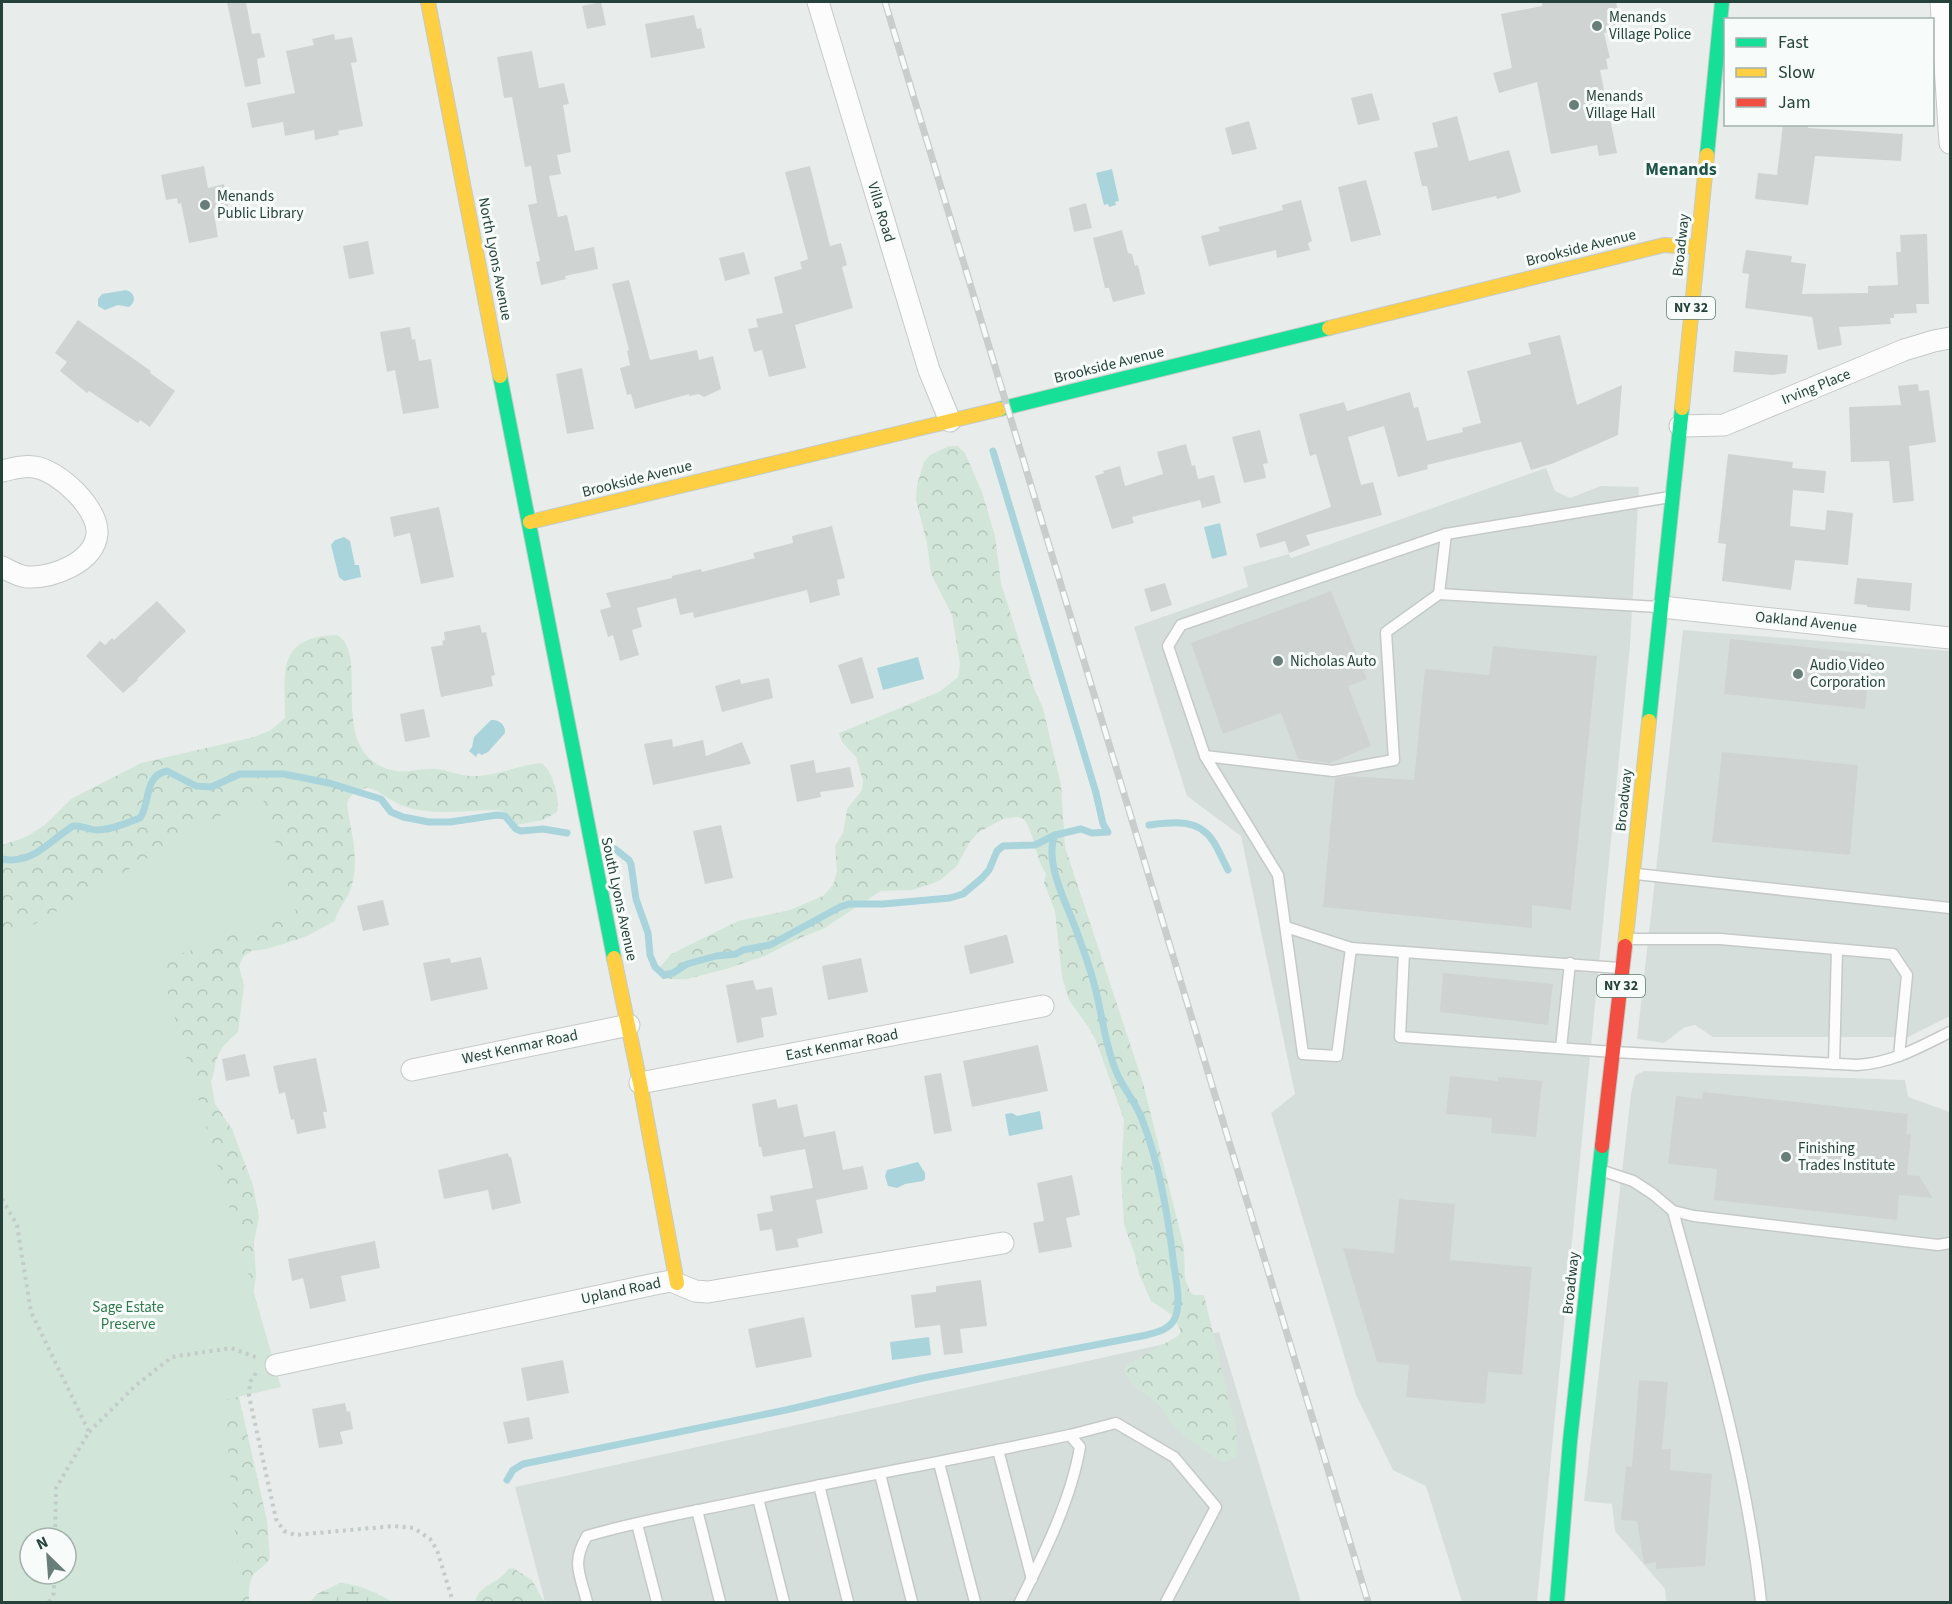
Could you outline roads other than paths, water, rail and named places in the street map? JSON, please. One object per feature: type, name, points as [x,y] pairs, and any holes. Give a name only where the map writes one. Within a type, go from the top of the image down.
[{"type":"street","name":"North Lyons Avenue","points":[[428,2],[530,522]]},
{"type":"street","name":"Villa Road","points":[[818,2],[929,370],[950,421]]},
{"type":"street","name":"Broadway","points":[[1557,1602],[1570,1442],[1662,607],[1722,2]]},
{"type":"street","points":[[1941,2],[1950,143]]},
{"type":"street","name":"Brookside Avenue","points":[[530,522],[1664,245],[1697,247]]},
{"type":"street","name":"Irving Place","points":[[1680,426],[1724,425],[1904,350],[1950,338]]},
{"type":"street","points":[[2,471],[20,467],[35,467],[58,477],[82,500],[93,516],[97,526],[97,535],[95,543],[80,560],[60,571],[29,577],[15,574],[2,567]]},
{"type":"street","name":"South Lyons Avenue","points":[[530,522],[582,799],[629,1025],[677,1283]]},
{"type":"street","name":"Oakland Avenue","points":[[1662,607],[1950,638]]},
{"type":"street","name":"East Kenmar Road","points":[[640,1083],[1042,1006]]},
{"type":"street","name":"West Kenmar Road","points":[[412,1070],[629,1025]]},
{"type":"street","name":"Upland Road","points":[[276,1365],[671,1281],[695,1291],[708,1292],[1003,1243]]},
{"type":"lane","points":[[1351,948],[1337,1056],[1303,1054],[1278,874],[1205,756],[1167,646],[1181,625],[1446,534],[1673,496]]},
{"type":"lane","points":[[1439,594],[1446,534]]},
{"type":"lane","points":[[1205,756],[1333,771],[1394,760],[1386,632],[1439,594],[1662,607]]},
{"type":"lane","points":[[1633,874],[1950,908]]},
{"type":"lane","points":[[1286,927],[1351,948],[1623,968]]},
{"type":"lane","points":[[1626,939],[1719,939],[1893,954],[1907,975],[1899,1056]]},
{"type":"lane","points":[[1834,1064],[1837,949]]},
{"type":"lane","points":[[1404,952],[1400,1037],[1614,1052],[1868,1064],[1899,1056],[1950,1032]]},
{"type":"lane","points":[[1561,1048],[1570,963]]},
{"type":"lane","points":[[1600,1170],[1633,1181],[1673,1211],[1725,1220],[1938,1245],[1950,1243]]},
{"type":"lane","points":[[1673,1211],[1722,1393],[1756,1553],[1761,1602]]},
{"type":"lane","points":[[587,1602],[576,1562],[579,1550],[587,1536],[697,1510],[939,1463],[1116,1423],[1174,1457],[1216,1507],[1166,1602]]},
{"type":"lane","points":[[1020,1602],[1044,1554],[1077,1468],[1080,1447],[1071,1435]]},
{"type":"lane","points":[[998,1450],[1032,1578]]},
{"type":"lane","points":[[939,1463],[975,1602]]},
{"type":"lane","points":[[880,1474],[912,1602]]},
{"type":"lane","points":[[819,1485],[849,1602]]},
{"type":"lane","points":[[758,1498],[784,1602]]},
{"type":"lane","points":[[697,1510],[720,1602]]},
{"type":"lane","points":[[637,1524],[657,1602]]},
{"type":"water","points":[[1112,169],[1119,201],[1115,202],[1116,205],[1109,207],[1108,204],[1104,205],[1096,173]]},
{"type":"water","points":[[126,290],[134,297],[129,307],[118,305],[105,310],[98,306],[98,299],[102,294]]},
{"type":"water","points":[[1220,523],[1227,555],[1212,559],[1204,527]]},
{"type":"water","points":[[344,537],[350,541],[355,565],[359,565],[361,577],[344,581],[339,577],[331,545],[335,540]]},
{"type":"water","points":[[918,657],[924,679],[883,690],[877,668]]},
{"type":"water","points":[[491,720],[501,723],[505,733],[488,752],[482,755],[478,753],[476,757],[469,751],[474,737]]},
{"type":"water","points":[[1040,1111],[1043,1129],[1009,1136],[1005,1114],[1012,1113],[1017,1116]]},
{"type":"water","points":[[918,1162],[925,1173],[923,1181],[897,1188],[888,1186],[885,1176],[887,1170]]},
{"type":"water","points":[[929,1337],[931,1355],[892,1360],[890,1342]]},
{"type":"waterway","points":[[615,849],[631,864],[636,899],[648,933],[650,955],[655,967],[664,975],[673,973],[687,964],[770,945],[849,904],[883,904],[950,898],[963,894],[989,870],[997,851],[1003,846],[1035,845],[1055,835],[1081,829],[1092,833],[1108,832],[1103,824],[1096,793],[993,451]]},
{"type":"waterway","points":[[2,859],[13,860],[32,855],[73,826],[102,830],[140,818],[154,778],[167,771],[196,786],[211,787],[240,774],[284,774],[329,783],[381,799],[391,812],[403,817],[429,822],[450,822],[497,815],[505,816],[516,829],[521,831],[543,829],[567,833]]},
{"type":"waterway","points":[[1149,825],[1184,823],[1200,828],[1213,841],[1228,870]]},
{"type":"waterway","points":[[507,1480],[513,1470],[523,1464],[786,1410],[923,1378],[1147,1335],[1162,1330],[1172,1323],[1178,1307],[1178,1293],[1158,1173],[1142,1119],[1119,1077],[1110,1053],[1091,973],[1055,872],[1052,859],[1055,835]]},
{"type":"railway","points":[[885,2],[1368,1602]]},
{"type":"place","name":"Menands Village Police","points":[[1597,26]]},
{"type":"place","name":"Menands Village Hall","points":[[1574,105]]},
{"type":"place","name":"Menands Public Library","points":[[205,205]]},
{"type":"place","name":"Nicholas Auto","points":[[1278,661]]},
{"type":"place","name":"Audio Video Corporation","points":[[1798,674]]},
{"type":"place","name":"Finishing Trades Institute","points":[[1786,1157]]},
{"type":"district","name":"Menands","points":[[1681,169]]},
{"type":"park label","name":"Sage Estate Preserve","points":[[128,1316]]}]
